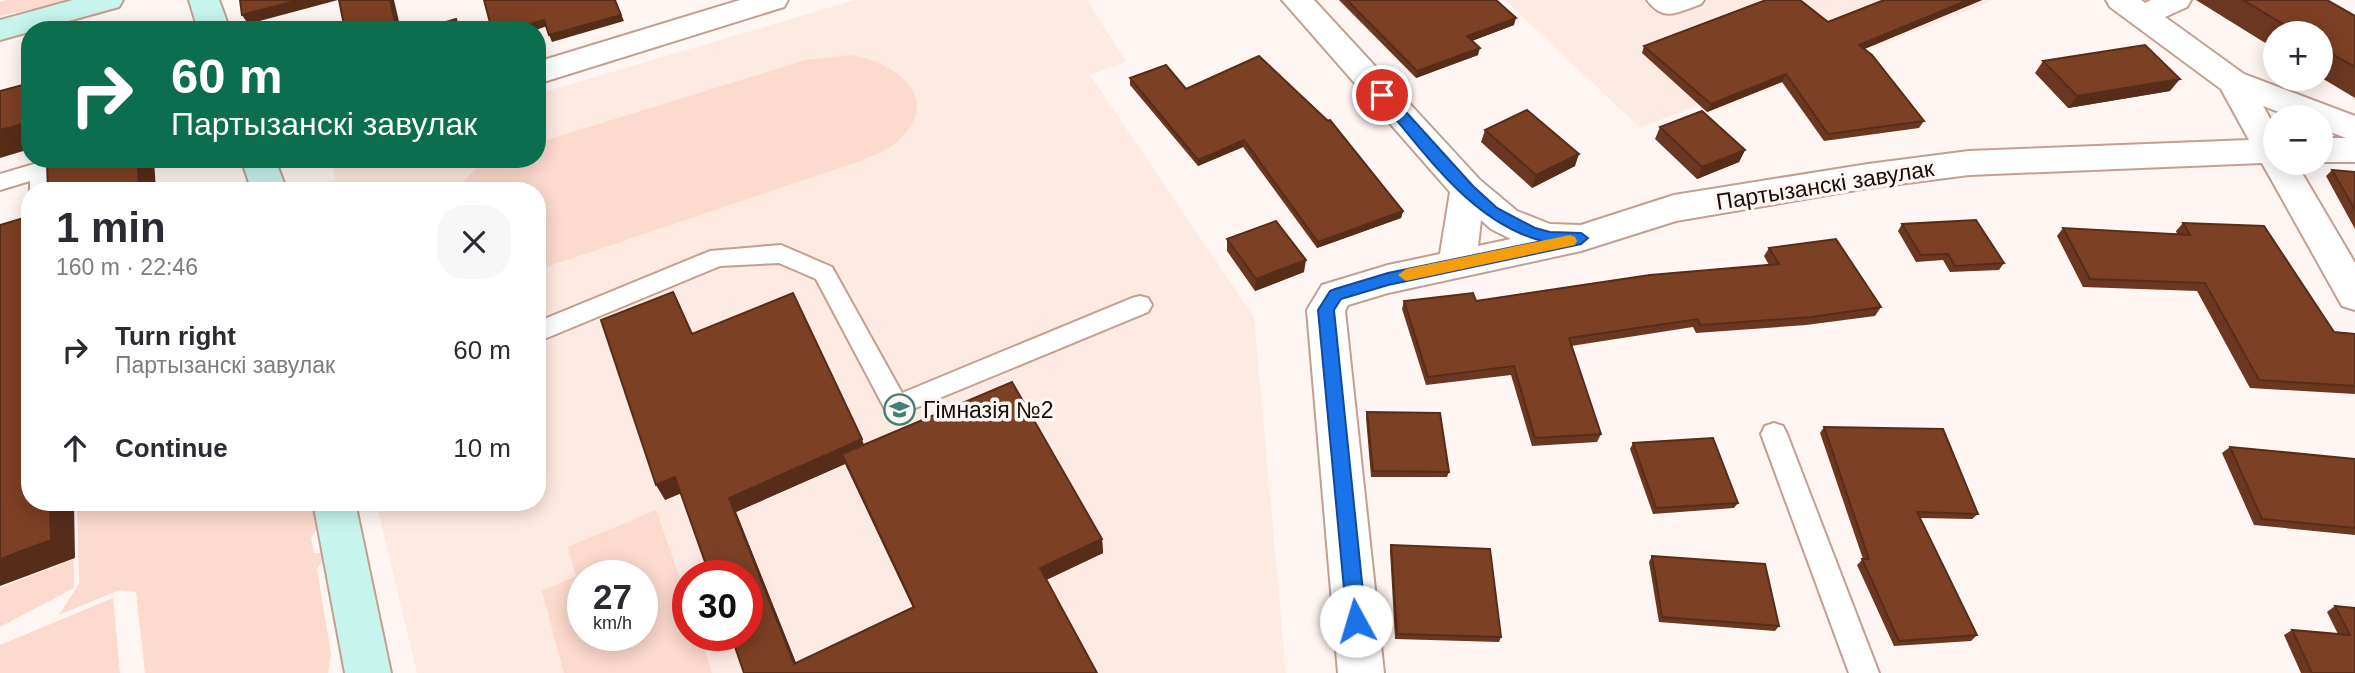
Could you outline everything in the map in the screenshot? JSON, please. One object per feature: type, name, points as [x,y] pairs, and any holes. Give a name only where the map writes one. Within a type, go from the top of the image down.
[{"type":"street","points":[[32,21],[108,0]]},
{"type":"street","points":[[204,0],[211,21]]},
{"type":"street","points":[[546,70],[773,0]]},
{"type":"street","name":"Партызанскі завулак","points":[[1297,0],[1468,190],[1492,212],[1515,226],[1550,237],[1581,238],[1674,208],[1868,176],[1969,163],[2263,155]]},
{"type":"street","points":[[2133,7],[2176,0]]},
{"type":"street","points":[[2133,7],[2232,82],[2355,130]]},
{"type":"street","points":[[0,30],[21,24]]},
{"type":"street","points":[[2232,82],[2263,135]]},
{"type":"street","points":[[2333,150],[2355,150]]},
{"type":"street","points":[[2286,175],[2355,296]]},
{"type":"street","points":[[1457,265],[1468,190]]},
{"type":"street","points":[[1361,673],[1326,310],[1335,295],[1388,279],[1581,238]]},
{"type":"street","points":[[336,511],[368,673]]},
{"type":"lane","points":[[1657,0],[1667,9],[1694,0]]},
{"type":"lane","points":[[0,181],[41,170],[41,182]]},
{"type":"lane","points":[[546,328],[718,257],[781,254],[824,273],[895,406],[1140,305]]},
{"type":"lane","points":[[1774,434],[1864,673]]},
{"type":"shaded area","points":[[75,0],[0,16],[0,2]]},
{"type":"shaded area","name":"Гімназія №2","points":[[855,0],[1087,0],[1126,62],[1090,75],[1254,317],[1286,673],[417,673],[378,511],[546,511],[546,182],[329,182],[335,180],[333,168],[546,168],[546,91]]},
{"type":"shaded area","points":[[1505,0],[1994,0],[1707,114],[1698,105],[1640,128]]},
{"type":"shaded area","points":[[850,55],[881,64],[907,83],[915,94],[917,108],[913,122],[897,142],[863,160],[546,267],[546,182],[464,182],[478,168],[546,168],[546,140],[806,60]]},
{"type":"shaded area","points":[[656,510],[674,560],[672,651],[705,651],[712,673],[564,673],[542,591],[567,580],[567,651],[658,651],[658,560],[572,560],[568,547]]},
{"type":"shaded area","points":[[77,511],[327,511],[311,538],[314,553],[328,553],[317,569],[331,654],[328,673],[145,673],[136,592],[119,590],[59,615],[79,584]]},
{"type":"shaded area","points":[[74,559],[74,588],[0,627],[0,588]]},
{"type":"shaded area","points":[[113,598],[120,673],[0,673],[0,645]]},
{"type":"building","points":[[240,0],[299,0],[242,15]]},
{"type":"building","points":[[339,0],[390,0],[395,21],[343,21]]},
{"type":"building","points":[[484,0],[615,0],[621,15],[549,35],[544,20],[490,21]]},
{"type":"building","points":[[1347,0],[1496,0],[1516,18],[1467,36],[1480,48],[1417,71]]},
{"type":"building","points":[[1766,0],[1800,0],[1828,22],[1884,0],[1968,0],[1859,45],[1872,55],[1924,121],[1828,134],[1786,74],[1711,104],[1644,46]]},
{"type":"building","points":[[2243,0],[2327,0],[2355,16],[2355,67],[2333,54],[2333,21],[2278,21]]},
{"type":"building","points":[[2145,45],[2180,79],[2077,96],[2043,61]]},
{"type":"building","points":[[1259,56],[1330,120],[1403,211],[1318,242],[1244,140],[1198,160],[1130,78],[1166,65],[1186,89]]},
{"type":"building","points":[[21,85],[21,124],[0,130],[0,91]]},
{"type":"building","points":[[1527,110],[1579,154],[1536,175],[1485,130]]},
{"type":"building","points":[[1702,111],[1745,150],[1702,167],[1660,127]]},
{"type":"building","points":[[47,168],[138,168],[139,182],[48,182]]},
{"type":"building","points":[[2333,170],[2355,172],[2355,210],[2333,172]]},
{"type":"building","points":[[21,219],[21,511],[50,511],[51,540],[0,559],[0,225]]},
{"type":"building","points":[[1976,220],[2004,263],[1955,266],[1948,254],[1921,255],[1902,224]]},
{"type":"building","points":[[1276,221],[1306,260],[1256,279],[1227,239]]},
{"type":"building","points":[[2183,223],[2264,226],[2334,332],[2355,334],[2355,386],[2259,380],[2205,283],[2090,279],[2063,228],[2190,235]]},
{"type":"building","points":[[1836,239],[1881,307],[1811,317],[1700,325],[1698,319],[1569,338],[1601,434],[1535,438],[1514,366],[1428,377],[1404,301],[1473,293],[1476,301],[1650,275],[1779,264],[1769,248]]},
{"type":"building","name":"Гімназія №2","points":[[673,292],[692,334],[793,293],[862,439],[729,498],[753,560],[704,560],[675,477],[656,485],[601,320]]},
{"type":"building","name":"Гімназія №2","points":[[1012,382],[1102,539],[1040,568],[1097,673],[744,673],[736,651],[763,651],[763,585],[794,664],[914,607],[842,454]]},
{"type":"building","points":[[1367,412],[1440,413],[1449,472],[1373,471]]},
{"type":"building","points":[[1824,427],[1943,429],[1978,514],[1917,512],[1977,635],[1899,641],[1862,559],[1869,559]]},
{"type":"building","points":[[1713,438],[1738,503],[1656,508],[1633,443]]},
{"type":"building","points":[[2230,447],[2355,459],[2355,528],[2262,519]]},
{"type":"building","points":[[1391,545],[1490,549],[1501,637],[1397,634]]},
{"type":"building","points":[[1652,556],[1765,564],[1779,626],[1662,617]]},
{"type":"building","points":[[2335,606],[2355,608],[2355,673],[2312,673],[2292,630],[2350,635]]},
{"type":"slow traffic","points":[[1406,275],[1570,241]]},
{"type":"place","name":"Гімназія №2","points":[[900,410]]},
{"type":"route","points":[[1356,621],[1326,310],[1335,295],[1388,279],[1581,238],[1531,233],[1492,212],[1468,190],[1382,95]]}]
